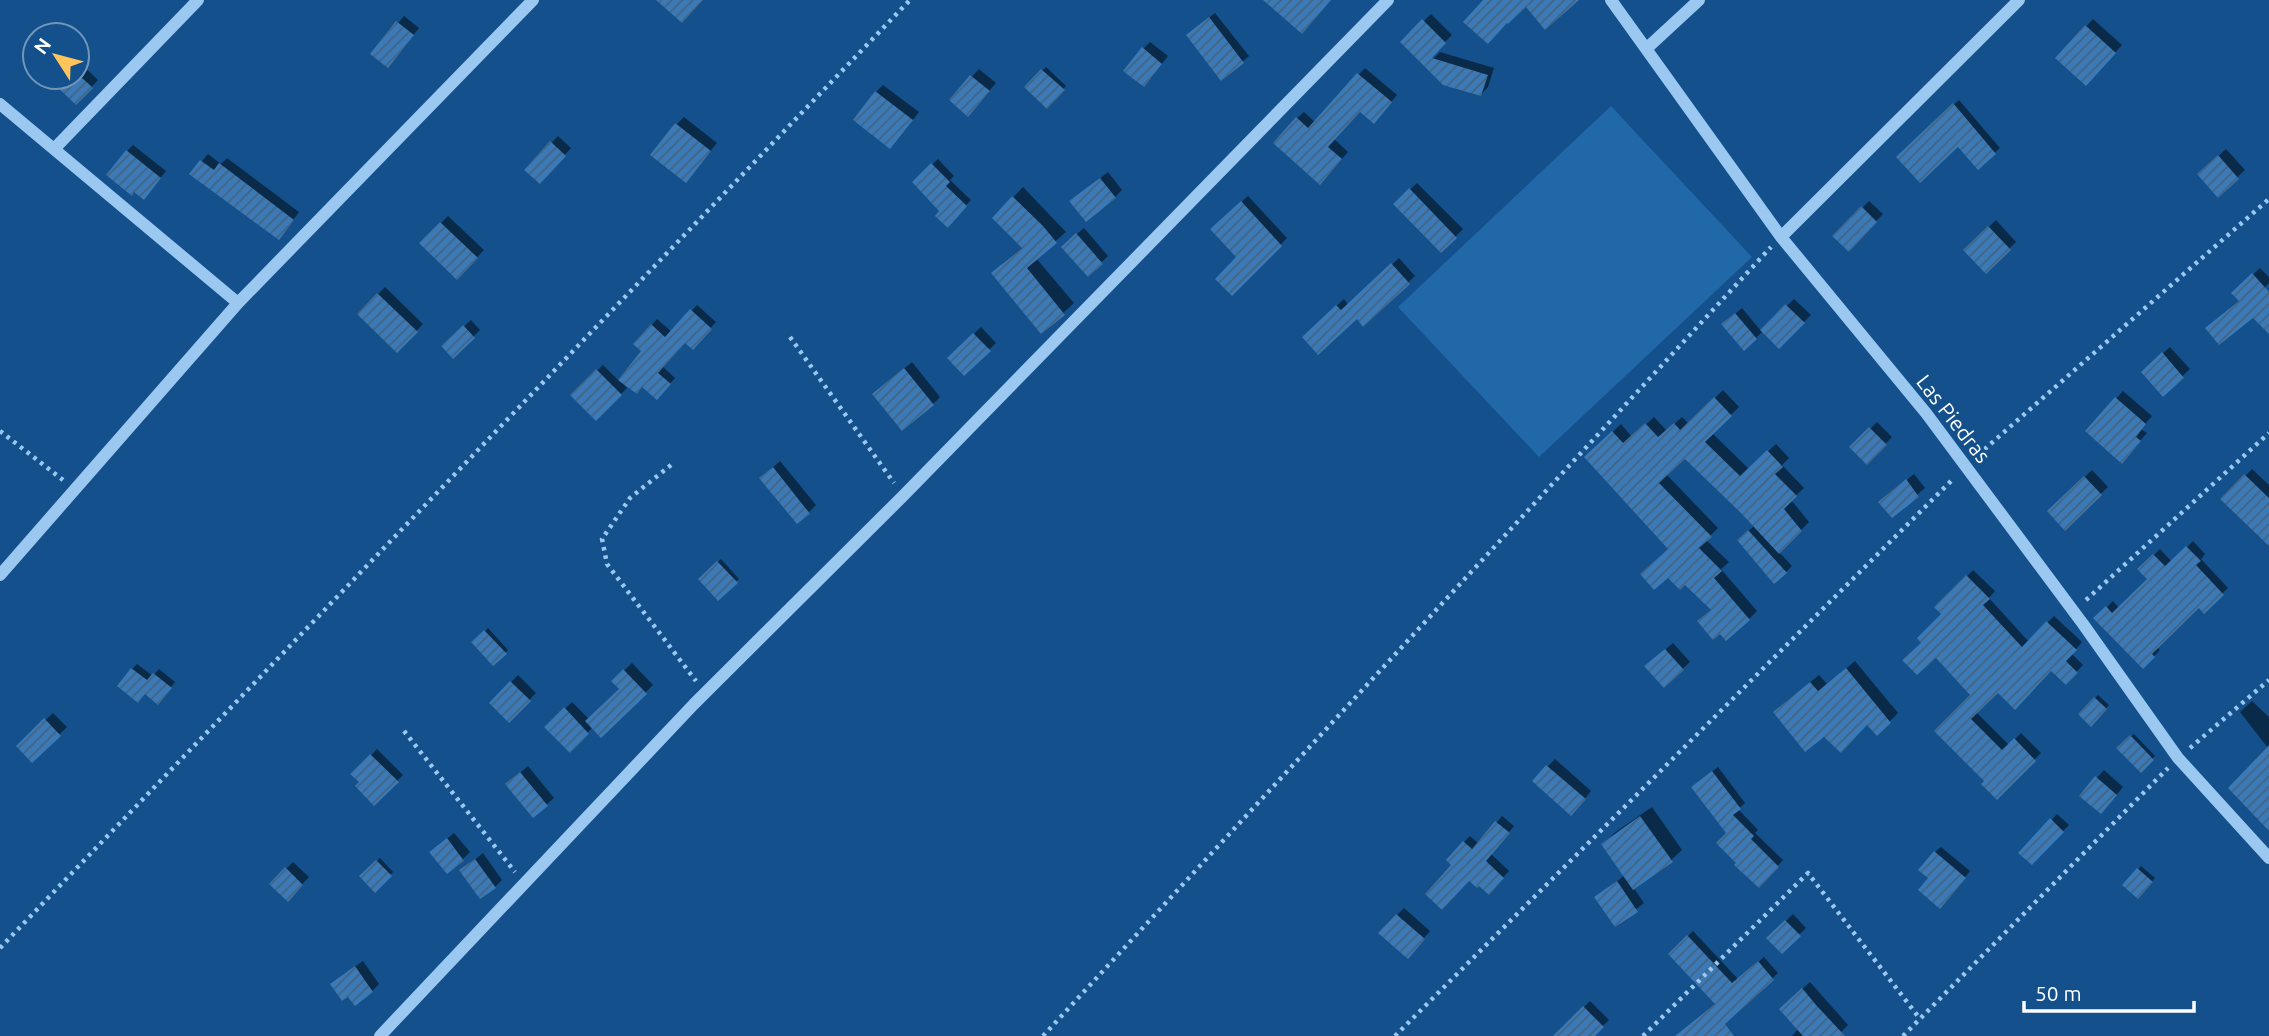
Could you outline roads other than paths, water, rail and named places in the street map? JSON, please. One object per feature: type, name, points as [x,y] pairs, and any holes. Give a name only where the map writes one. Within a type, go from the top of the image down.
[{"type":"street","points":[[54,149],[198,0]]},
{"type":"street","points":[[0,575],[238,303],[533,0]]},
{"type":"street","points":[[380,1036],[705,693],[903,496],[1388,0]]},
{"type":"street","name":"Las Piedras","points":[[1611,0],[1782,237],[1966,466],[2074,611],[2178,758],[2269,858]]},
{"type":"street","points":[[1646,49],[1699,0]]},
{"type":"street","points":[[1782,237],[2019,0]]},
{"type":"street","points":[[0,104],[238,303]]}]
